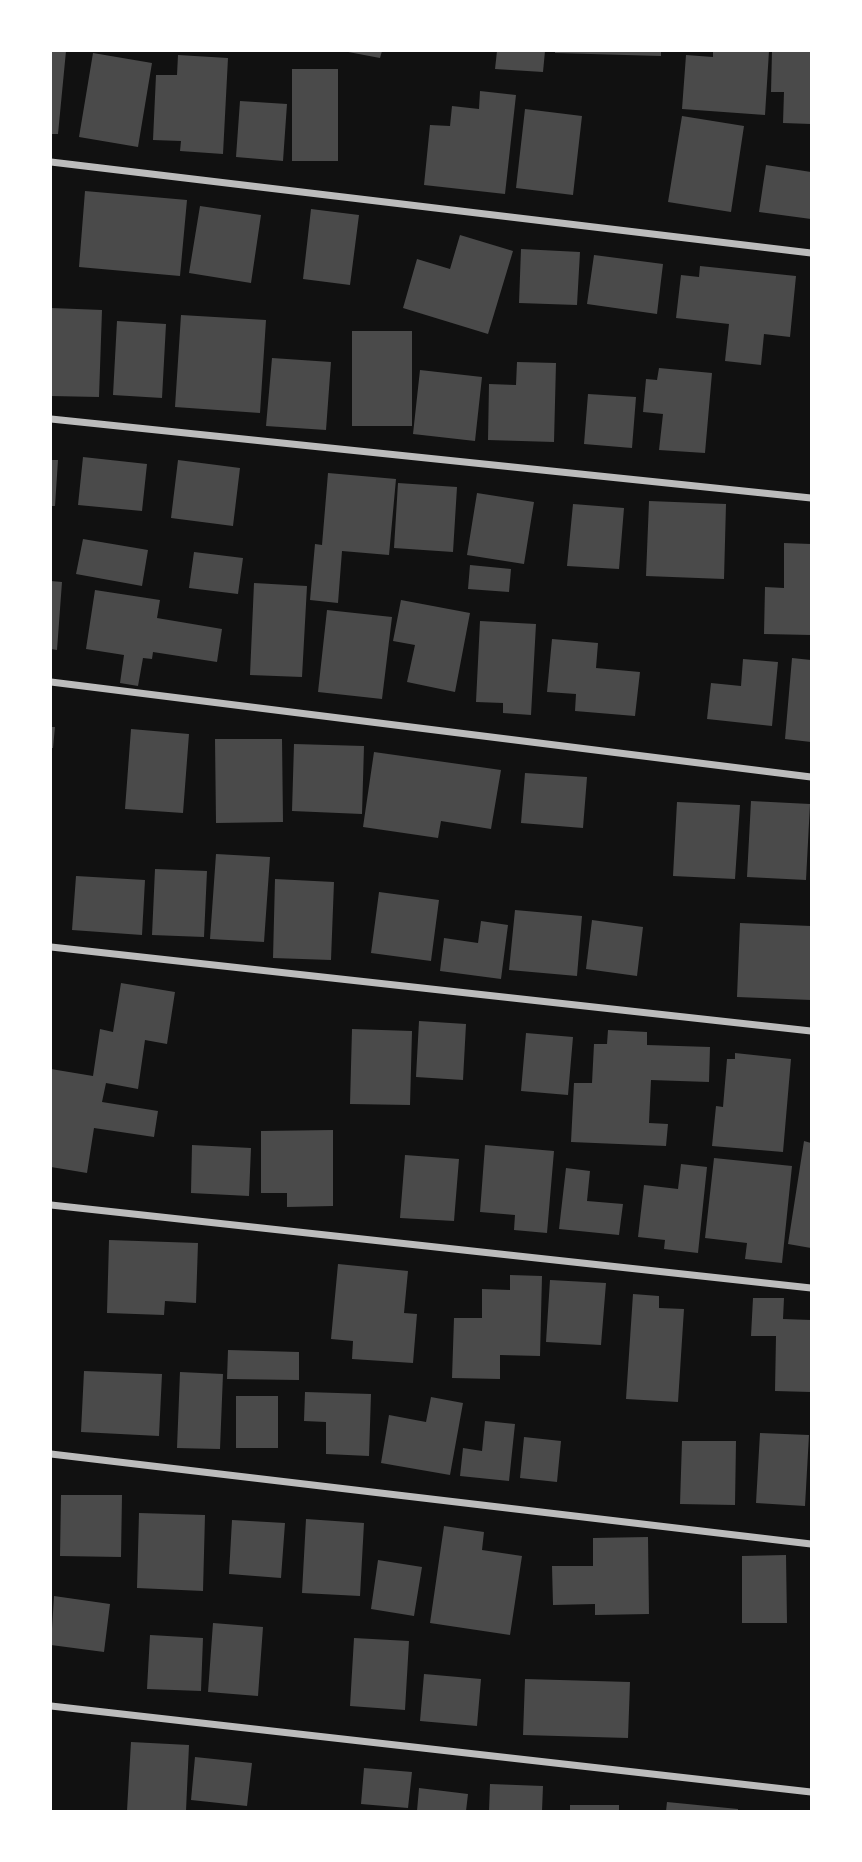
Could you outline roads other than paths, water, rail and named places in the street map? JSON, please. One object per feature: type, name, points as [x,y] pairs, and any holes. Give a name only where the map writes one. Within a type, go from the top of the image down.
[{"type":"street","points":[[51,162],[811,253]]},
{"type":"street","points":[[51,419],[811,498]]},
{"type":"street","points":[[51,682],[811,777]]},
{"type":"street","points":[[51,947],[811,1031]]},
{"type":"street","points":[[51,1205],[811,1288]]},
{"type":"street","points":[[51,1454],[811,1544]]},
{"type":"street","points":[[51,1706],[811,1791]]}]
